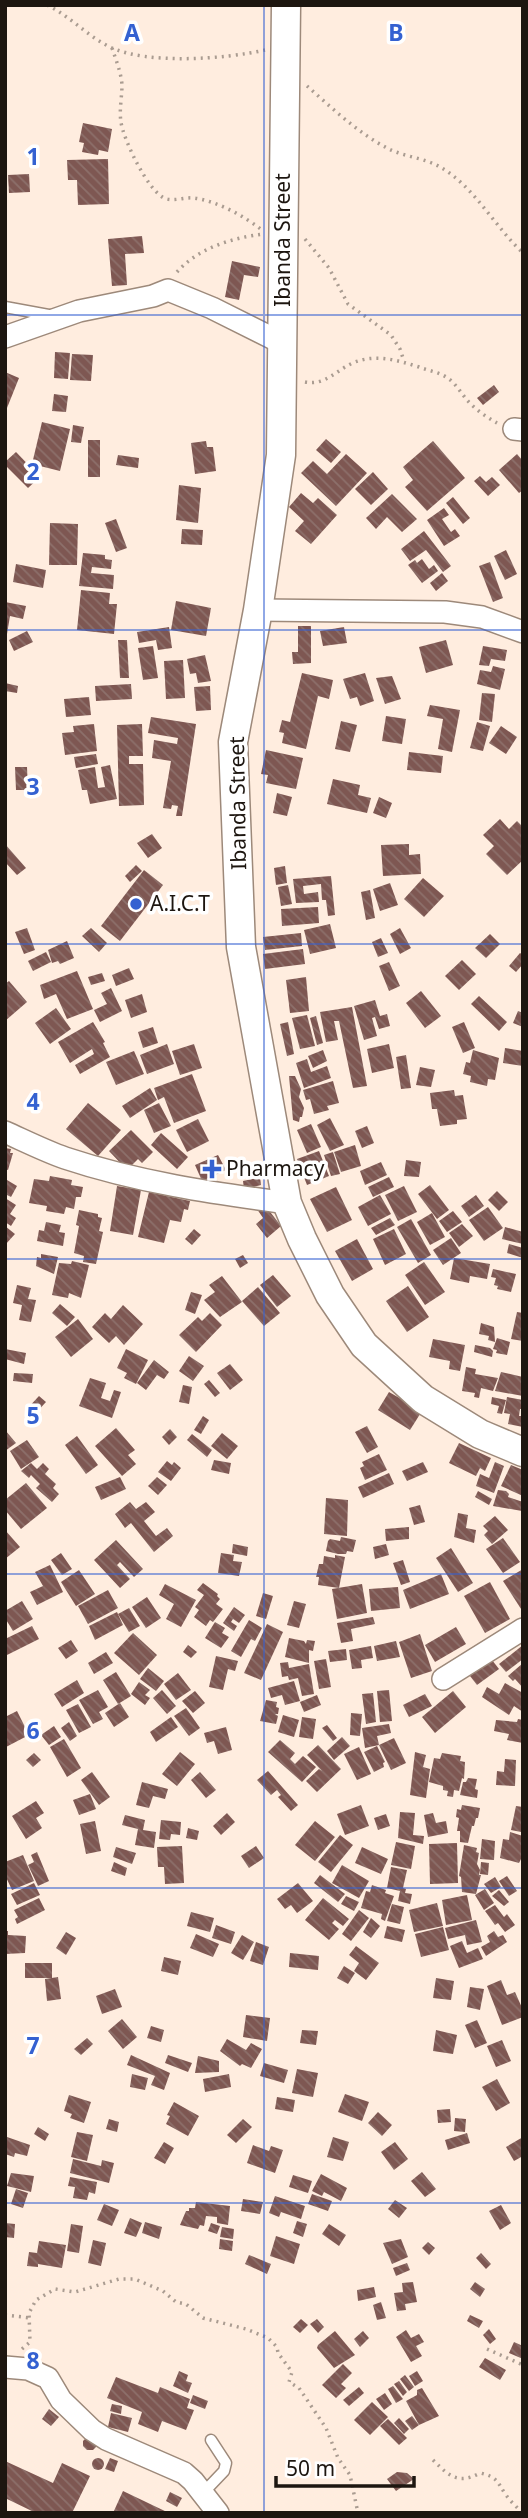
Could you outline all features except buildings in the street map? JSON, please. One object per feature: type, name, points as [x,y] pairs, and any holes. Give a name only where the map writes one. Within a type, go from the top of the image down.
[{"type":"street","name":"Ibanda Street","points":[[286,5],[281,455],[258,610],[233,742],[241,947],[287,1203],[330,1295],[364,1345],[423,1399],[480,1434],[523,1452]]},
{"type":"street","points":[[5,337],[104,304],[152,296],[168,290],[212,308],[282,343]]},
{"type":"street","points":[[258,610],[446,612],[482,618],[523,632]]},
{"type":"street","points":[[5,1132],[63,1158],[134,1178],[210,1193],[287,1203]]},
{"type":"street","points":[[443,1679],[523,1629]]},
{"type":"street","points":[[9,2367],[28,2369],[48,2378],[61,2400],[92,2430],[106,2439],[184,2473],[218,2513]]},
{"type":"lane","points":[[5,307],[59,317]]},
{"type":"lane","points":[[203,2493],[224,2472],[226,2463],[211,2440]]},
{"type":"path","points":[[47,5],[112,48],[155,57],[285,56],[320,99],[378,143],[439,166],[454,177],[477,199],[502,234],[523,253]]},
{"type":"path","points":[[112,48],[122,82],[120,120],[124,135],[152,187],[161,197],[167,199],[198,198],[219,206],[267,233],[222,243],[201,252],[177,272],[168,290]]},
{"type":"path","points":[[283,219],[315,249],[329,268],[348,304],[391,335],[404,361]]},
{"type":"path","points":[[283,377],[314,384],[355,362],[384,358],[404,361],[443,375],[453,381],[469,402],[496,423],[519,429]]},
{"type":"path","points":[[9,2367],[14,2355],[30,2342],[31,2306],[36,2300],[55,2289],[75,2292],[119,2279],[135,2278],[163,2291],[176,2302],[186,2304],[203,2318],[234,2324],[268,2338],[277,2347],[278,2353],[292,2372],[289,2382],[299,2388],[326,2428],[338,2458],[350,2475],[358,2513]]},
{"type":"path","points":[[5,2315],[31,2318]]},
{"type":"path","points":[[487,2349],[523,2365]]},
{"type":"path","points":[[432,2460],[459,2479],[473,2478],[480,2473],[489,2475],[499,2481],[522,2513]]},
{"type":"place","name":"A.I.C.T","points":[[136,904]]},
{"type":"place","name":"Pharmacy","points":[[212,1169]]}]
